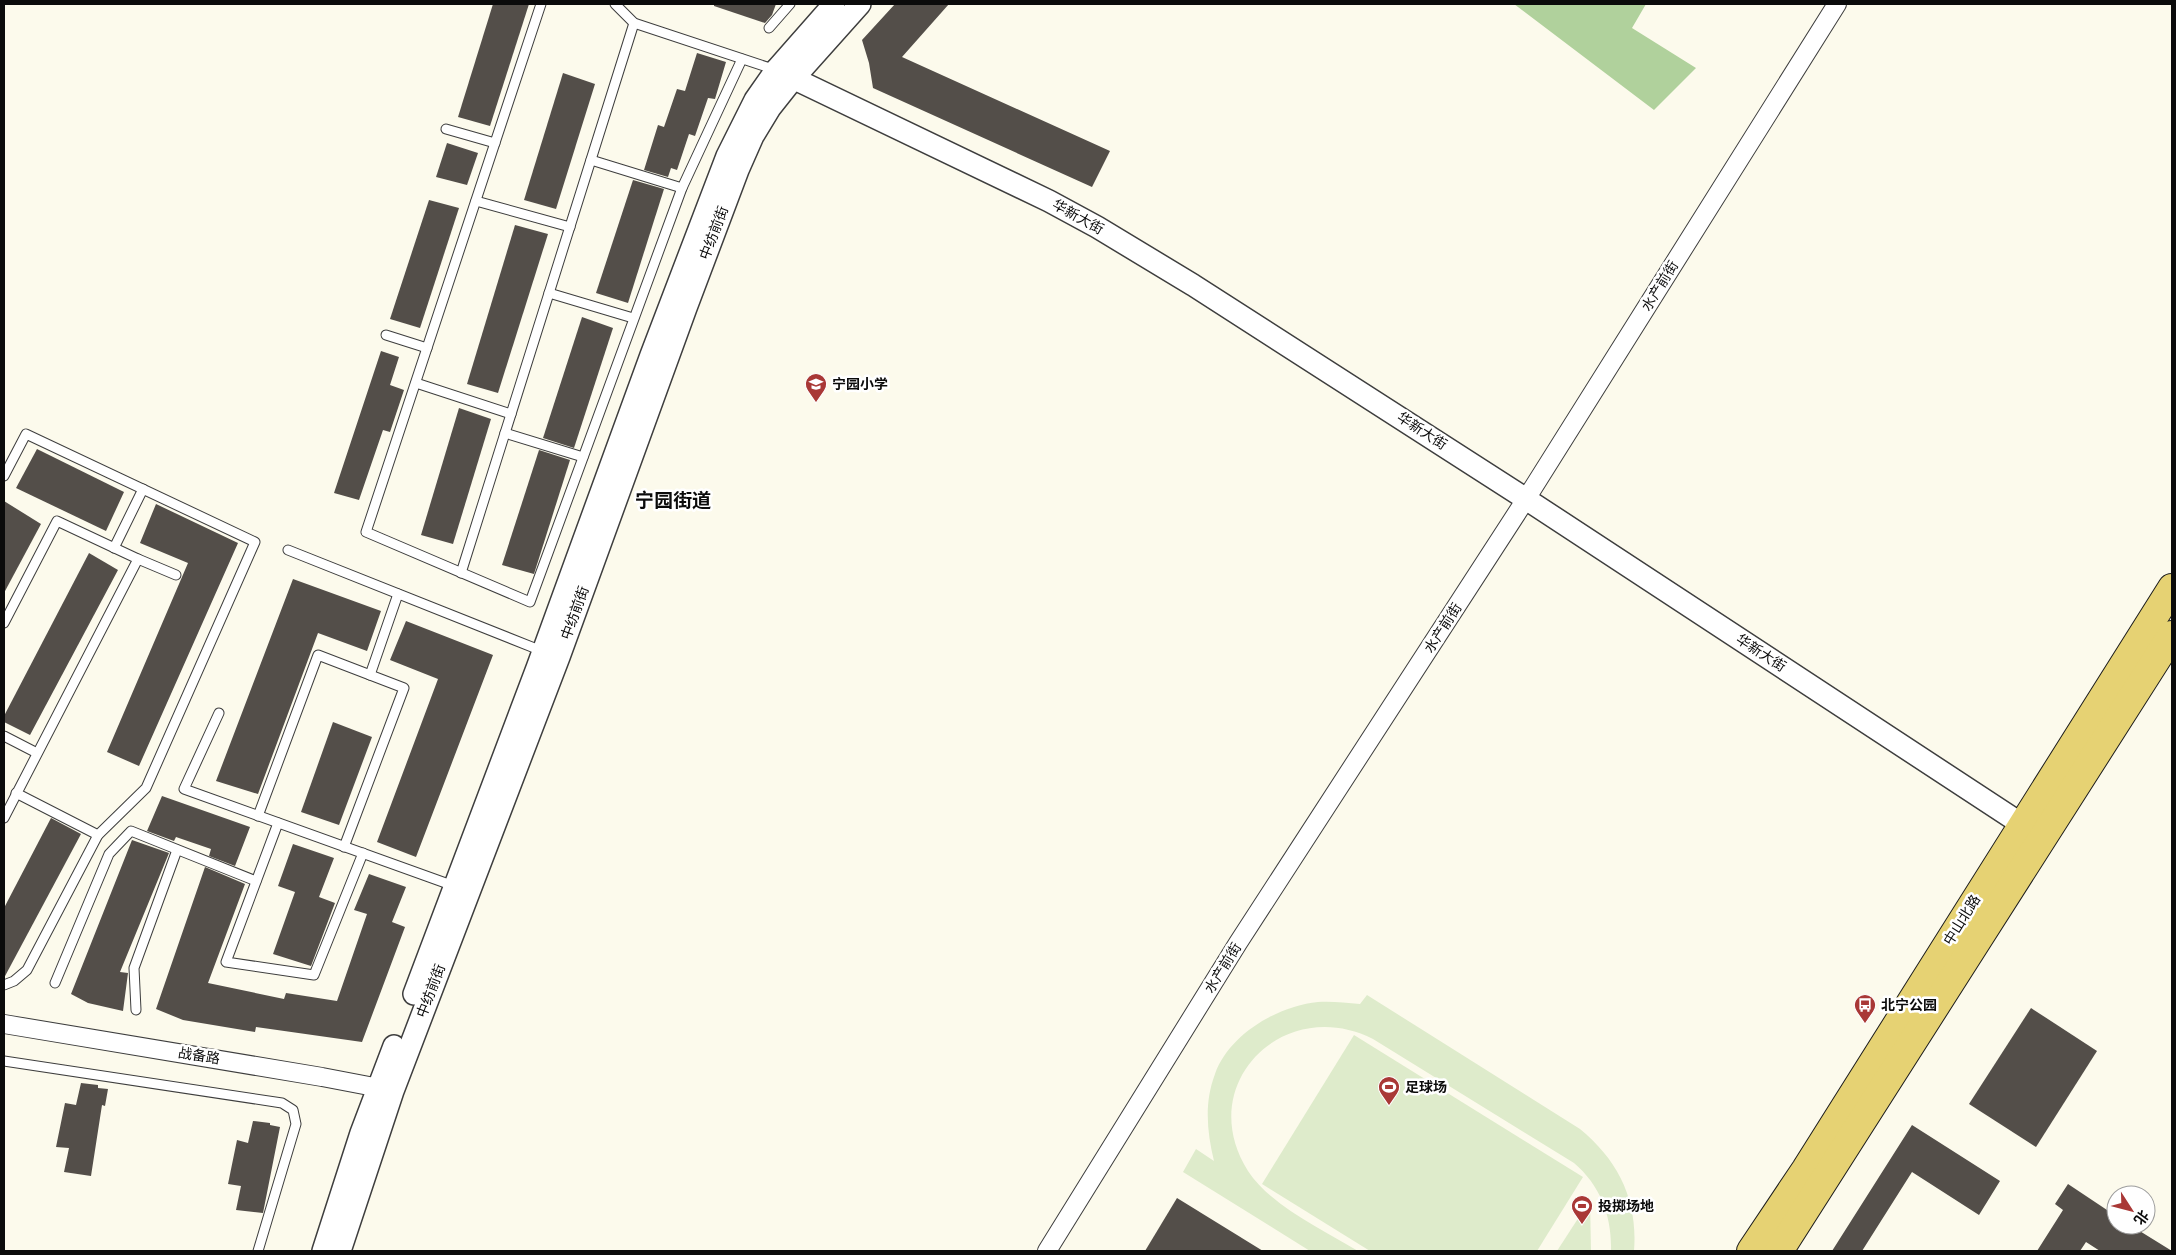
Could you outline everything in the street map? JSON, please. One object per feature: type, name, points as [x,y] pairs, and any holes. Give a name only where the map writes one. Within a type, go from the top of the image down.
[{"type":"main road","name":"中山北路","points":[[1779,1251],[1963,964],[2032,831],[2172,588]]},
{"type":"main road","name":"中山北路","points":[[1751,1251],[2032,831],[2172,635]]},
{"type":"street","points":[[784,74],[834,4]]},
{"type":"street","name":"中纺前街","points":[[340,1251],[386,1089],[551,654],[738,170],[784,74],[860,4]]},
{"type":"street","name":"水产前街","points":[[1047,1251],[1238,943],[1526,498],[1837,4]]},
{"type":"street","name":"华新大街","points":[[784,74],[1050,201],[1193,285],[1526,498],[2032,831]]},
{"type":"street","name":"战备路","points":[[4,1024],[386,1089]]},
{"type":"street","points":[[323,1251],[361,1133],[386,1089]]},
{"type":"lane","points":[[541,4],[366,532],[530,602],[682,188],[742,59]]},
{"type":"lane","points":[[615,4],[634,23],[784,74]]},
{"type":"lane","points":[[769,28],[790,4]]},
{"type":"lane","points":[[461,573],[634,23]]},
{"type":"lane","points":[[446,128],[495,143]]},
{"type":"lane","points":[[591,160],[682,188]]},
{"type":"lane","points":[[476,201],[570,227]]},
{"type":"lane","points":[[549,293],[633,318]]},
{"type":"lane","points":[[386,335],[427,348]]},
{"type":"lane","points":[[416,383],[511,414]]},
{"type":"lane","points":[[505,433],[583,457]]},
{"type":"lane","points":[[4,476],[26,434],[255,542],[146,788],[98,835],[27,970],[14,981],[4,985]]},
{"type":"lane","points":[[114,548],[143,489]]},
{"type":"lane","points":[[4,623],[57,521],[176,575]]},
{"type":"lane","points":[[288,550],[551,654]]},
{"type":"lane","points":[[4,818],[138,559]]},
{"type":"lane","points":[[370,675],[398,594]]},
{"type":"lane","points":[[258,816],[318,655],[404,688],[344,846]]},
{"type":"lane","points":[[219,713],[184,789],[462,889]]},
{"type":"lane","points":[[4,736],[37,753]]},
{"type":"lane","points":[[16,793],[98,835]]},
{"type":"lane","points":[[278,822],[226,962],[314,975],[363,853]]},
{"type":"lane","points":[[55,983],[109,854],[131,832],[256,881]]},
{"type":"lane","points":[[136,1010],[134,968],[177,850]]},
{"type":"lane","points":[[4,1061],[282,1103],[293,1110],[296,1124],[258,1251]]},
{"type":"green space","points":[[1514,4],[1646,4],[1632,28],[1696,68],[1654,110]]},
{"type":"green space","points":[[1367,995],[1580,1129],[1594,1141],[1615,1168],[1629,1199],[1633,1215],[1634,1251],[1611,1251],[1607,1214],[1603,1203],[1591,1182],[1574,1163],[1373,1039],[1340,1028],[1308,1028],[1280,1038],[1256,1056],[1240,1079],[1232,1107],[1234,1139],[1248,1171],[1270,1195],[1298,1216],[1358,1251],[1310,1251],[1183,1172],[1196,1149],[1214,1161],[1208,1118],[1209,1096],[1215,1074],[1231,1046],[1257,1024],[1287,1009],[1318,1002],[1360,1004]]},
{"type":"green space","name":"足球场","points":[[1354,1035],[1583,1177],[1537,1251],[1370,1251],[1262,1184]]},
{"type":"green space","name":"投掷场地","points":[[1590,1200],[1591,1251],[1557,1251]]},
{"type":"building","points":[[493,4],[529,4],[490,126],[458,117]]},
{"type":"building","points":[[714,4],[776,4],[772,15],[765,23],[714,6]]},
{"type":"building","points":[[895,4],[949,4],[902,57],[1110,151],[1092,187],[873,88],[869,63],[862,40]]},
{"type":"building","points":[[697,53],[726,62],[715,99],[708,98],[695,136],[689,134],[677,170],[671,168],[668,177],[644,170],[658,125],[664,127],[677,89],[685,91]]},
{"type":"building","points":[[563,73],[595,84],[556,209],[524,200]]},
{"type":"building","points":[[447,143],[478,153],[467,185],[436,177]]},
{"type":"building","points":[[633,180],[664,189],[628,303],[596,293]]},
{"type":"building","points":[[429,200],[459,208],[420,328],[390,319]]},
{"type":"building","points":[[515,225],[548,234],[498,393],[467,384]]},
{"type":"building","points":[[582,317],[613,328],[574,448],[543,438]]},
{"type":"building","points":[[381,351],[399,357],[390,385],[404,390],[390,432],[383,430],[359,500],[334,493]]},
{"type":"building","points":[[459,408],[491,419],[453,544],[421,535]]},
{"type":"building","points":[[37,449],[124,492],[106,531],[16,488]]},
{"type":"building","points":[[539,450],[570,460],[534,574],[502,565]]},
{"type":"building","points":[[4,501],[41,524],[4,593]]},
{"type":"building","points":[[156,504],[238,543],[139,766],[107,752],[188,563],[140,543]]},
{"type":"building","points":[[89,553],[118,570],[30,735],[4,722],[4,716]]},
{"type":"building","points":[[293,579],[381,611],[367,651],[318,633],[258,794],[216,781]]},
{"type":"building","points":[[406,621],[493,655],[416,857],[377,842],[438,679],[390,660]]},
{"type":"building","points":[[333,722],[372,737],[339,825],[301,812]]},
{"type":"building","points":[[162,796],[250,827],[235,866],[209,856],[211,849],[176,837],[174,841],[147,831]]},
{"type":"building","points":[[51,818],[81,834],[4,978],[4,908]]},
{"type":"building","points":[[132,840],[169,853],[120,972],[128,973],[123,1011],[88,1003],[71,994]]},
{"type":"building","points":[[293,844],[334,858],[319,897],[335,903],[311,966],[273,954],[295,892],[278,886]]},
{"type":"building","points":[[205,867],[245,884],[208,983],[284,999],[286,993],[337,1001],[367,914],[354,910],[369,874],[406,887],[392,922],[405,927],[362,1042],[256,1027],[255,1032],[183,1020],[156,1009]]},
{"type":"building","points":[[2031,1008],[2097,1051],[2036,1147],[1969,1104]]},
{"type":"building","points":[[81,1083],[98,1085],[98,1088],[108,1089],[105,1106],[102,1105],[91,1176],[64,1172],[69,1148],[56,1147],[65,1103],[76,1105]]},
{"type":"building","points":[[253,1121],[270,1123],[270,1125],[280,1127],[263,1213],[236,1210],[241,1186],[228,1184],[237,1140],[248,1143]]},
{"type":"building","points":[[1912,1125],[2000,1181],[1979,1215],[1912,1172],[1862,1251],[1832,1251]]},
{"type":"building","points":[[2068,1184],[2106,1209],[2106,1235],[2146,1235],[2172,1251],[2100,1251],[2086,1242],[2080,1251],[2037,1251],[2063,1210],[2055,1204]]},
{"type":"building","points":[[1177,1198],[1263,1251],[1145,1251]]},
{"type":"place","name":"宁园小学","points":[[816,403]]},
{"type":"place","name":"北宁公园","points":[[1865,1024]]},
{"type":"place","name":"足球场","points":[[1389,1106]]},
{"type":"place","name":"投掷场地","points":[[1582,1225]]},
{"type":"district","name":"宁园街道","points":[[673,500]]}]
